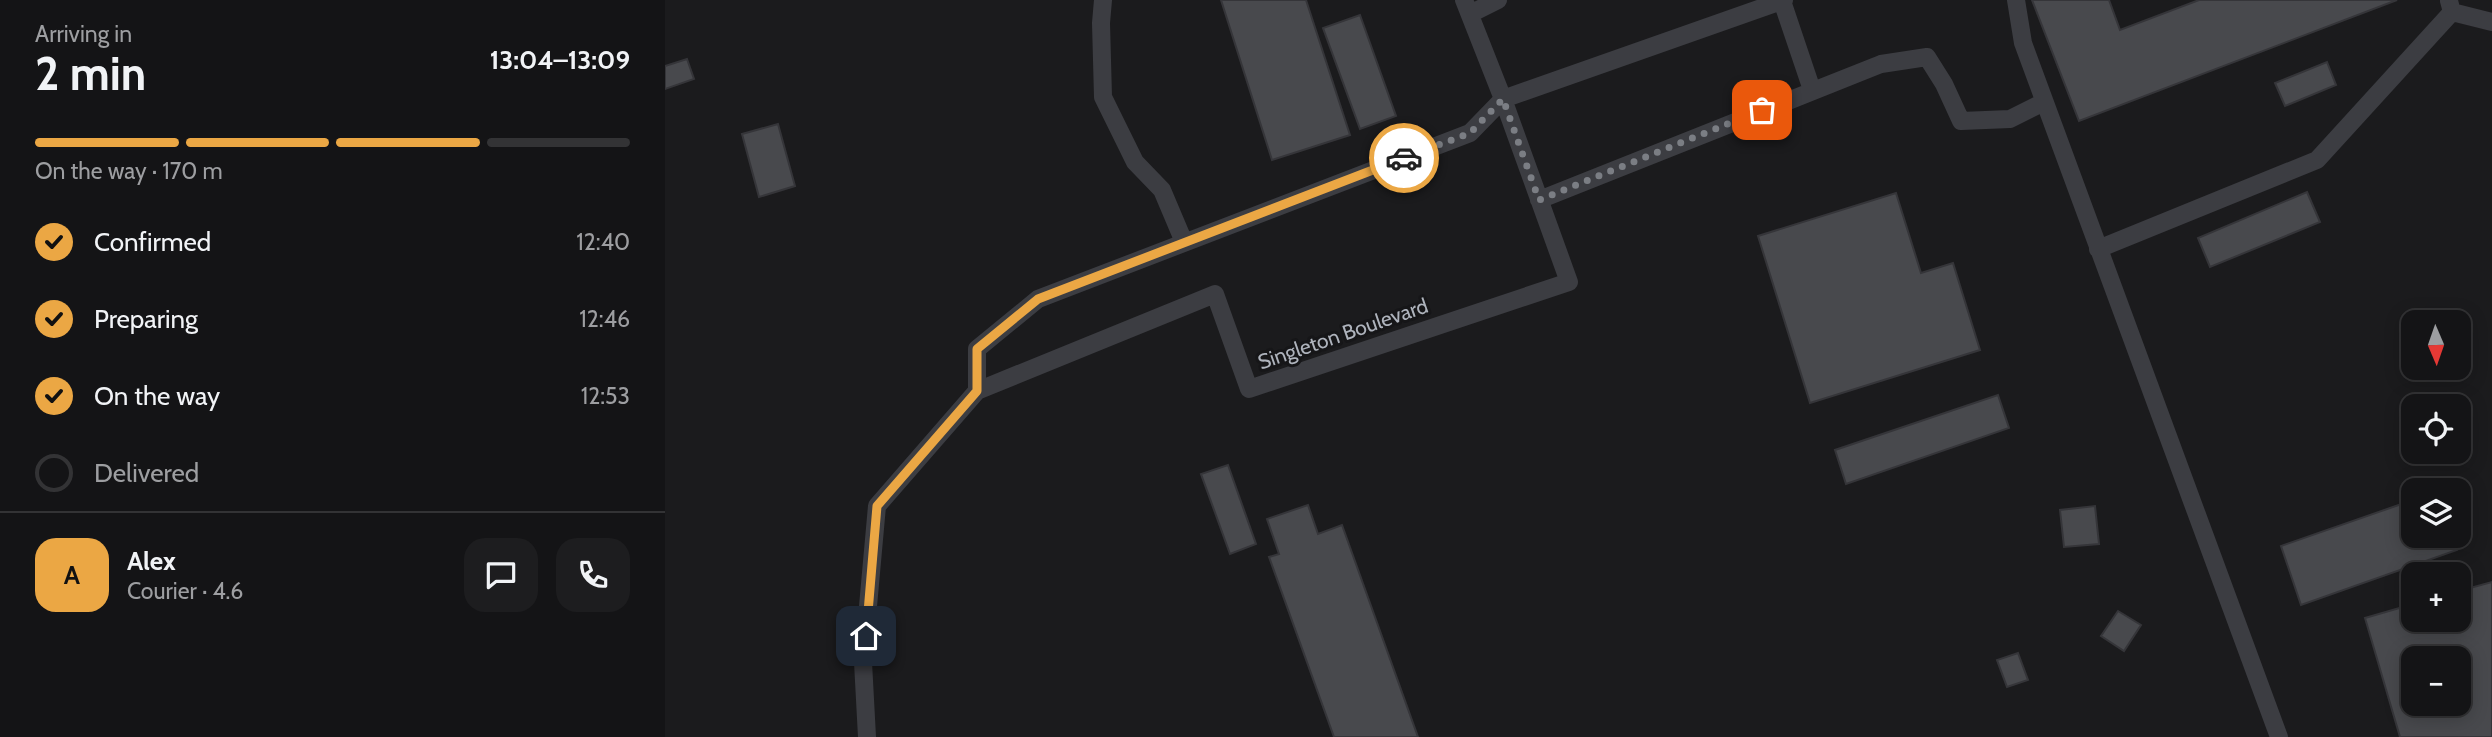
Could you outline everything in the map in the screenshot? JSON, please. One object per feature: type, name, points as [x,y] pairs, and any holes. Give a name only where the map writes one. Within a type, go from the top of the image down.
[{"type":"lane","points":[[1103,0],[1103,97],[1135,162],[1162,190],[1184,242]]},
{"type":"lane","points":[[1467,7],[1498,0]]},
{"type":"lane","points":[[2016,0],[2023,43],[2044,102],[2279,737]]},
{"type":"lane","points":[[977,391],[977,349],[1038,299],[1470,133],[1503,99],[1783,1],[1812,90]]},
{"type":"lane","points":[[2098,249],[2317,160],[2450,6],[2492,22]]},
{"type":"lane","name":"Singleton Boulevard","points":[[867,737],[863,662],[877,506],[977,391],[1216,294],[1249,390],[1569,282],[1467,7]]},
{"type":"lane","points":[[1539,200],[1881,64],[1927,57],[1944,84],[1961,121],[2010,119],[2044,102]]},
{"type":"building","points":[[1221,0],[1306,0],[1350,135],[1272,160]]},
{"type":"building","points":[[2032,0],[2109,0],[2120,30],[2199,0],[2397,0],[2079,121]]},
{"type":"building","points":[[1360,15],[1396,116],[1360,129],[1323,28]]},
{"type":"building","points":[[687,59],[694,79],[665,89],[665,66]]},
{"type":"building","points":[[2327,62],[2336,85],[2285,106],[2275,83]]},
{"type":"building","points":[[778,124],[795,186],[759,197],[742,134]]},
{"type":"building","points":[[2307,192],[2320,222],[2210,267],[2198,238]]},
{"type":"building","points":[[1896,193],[1921,273],[1953,263],[1980,350],[1810,403],[1758,236]]},
{"type":"building","points":[[1998,395],[2009,428],[1846,484],[1835,450]]},
{"type":"building","points":[[1228,465],[1256,544],[1230,554],[1201,474]]},
{"type":"building","points":[[2401,504],[2401,548],[2457,550],[2423,562],[2401,562],[2401,570],[2301,605],[2281,546]]},
{"type":"building","points":[[1308,505],[1318,534],[1342,525],[1418,737],[1334,737],[1269,557],[1279,554],[1267,519]]},
{"type":"building","points":[[2095,506],[2099,544],[2064,547],[2060,510]]},
{"type":"building","points":[[2492,582],[2492,737],[2400,737],[2365,618],[2401,608],[2401,632],[2471,632],[2471,588]]},
{"type":"building","points":[[2118,611],[2141,625],[2124,651],[2101,636]]},
{"type":"building","points":[[2018,653],[2028,680],[2007,687],[1997,660]]},
{"type":"way so far","points":[[1404,158],[1470,133],[1503,99],[1539,200],[1762,110]]},
{"type":"route","points":[[866,636],[877,506],[977,391],[977,349],[1038,299],[1404,158]]}]
